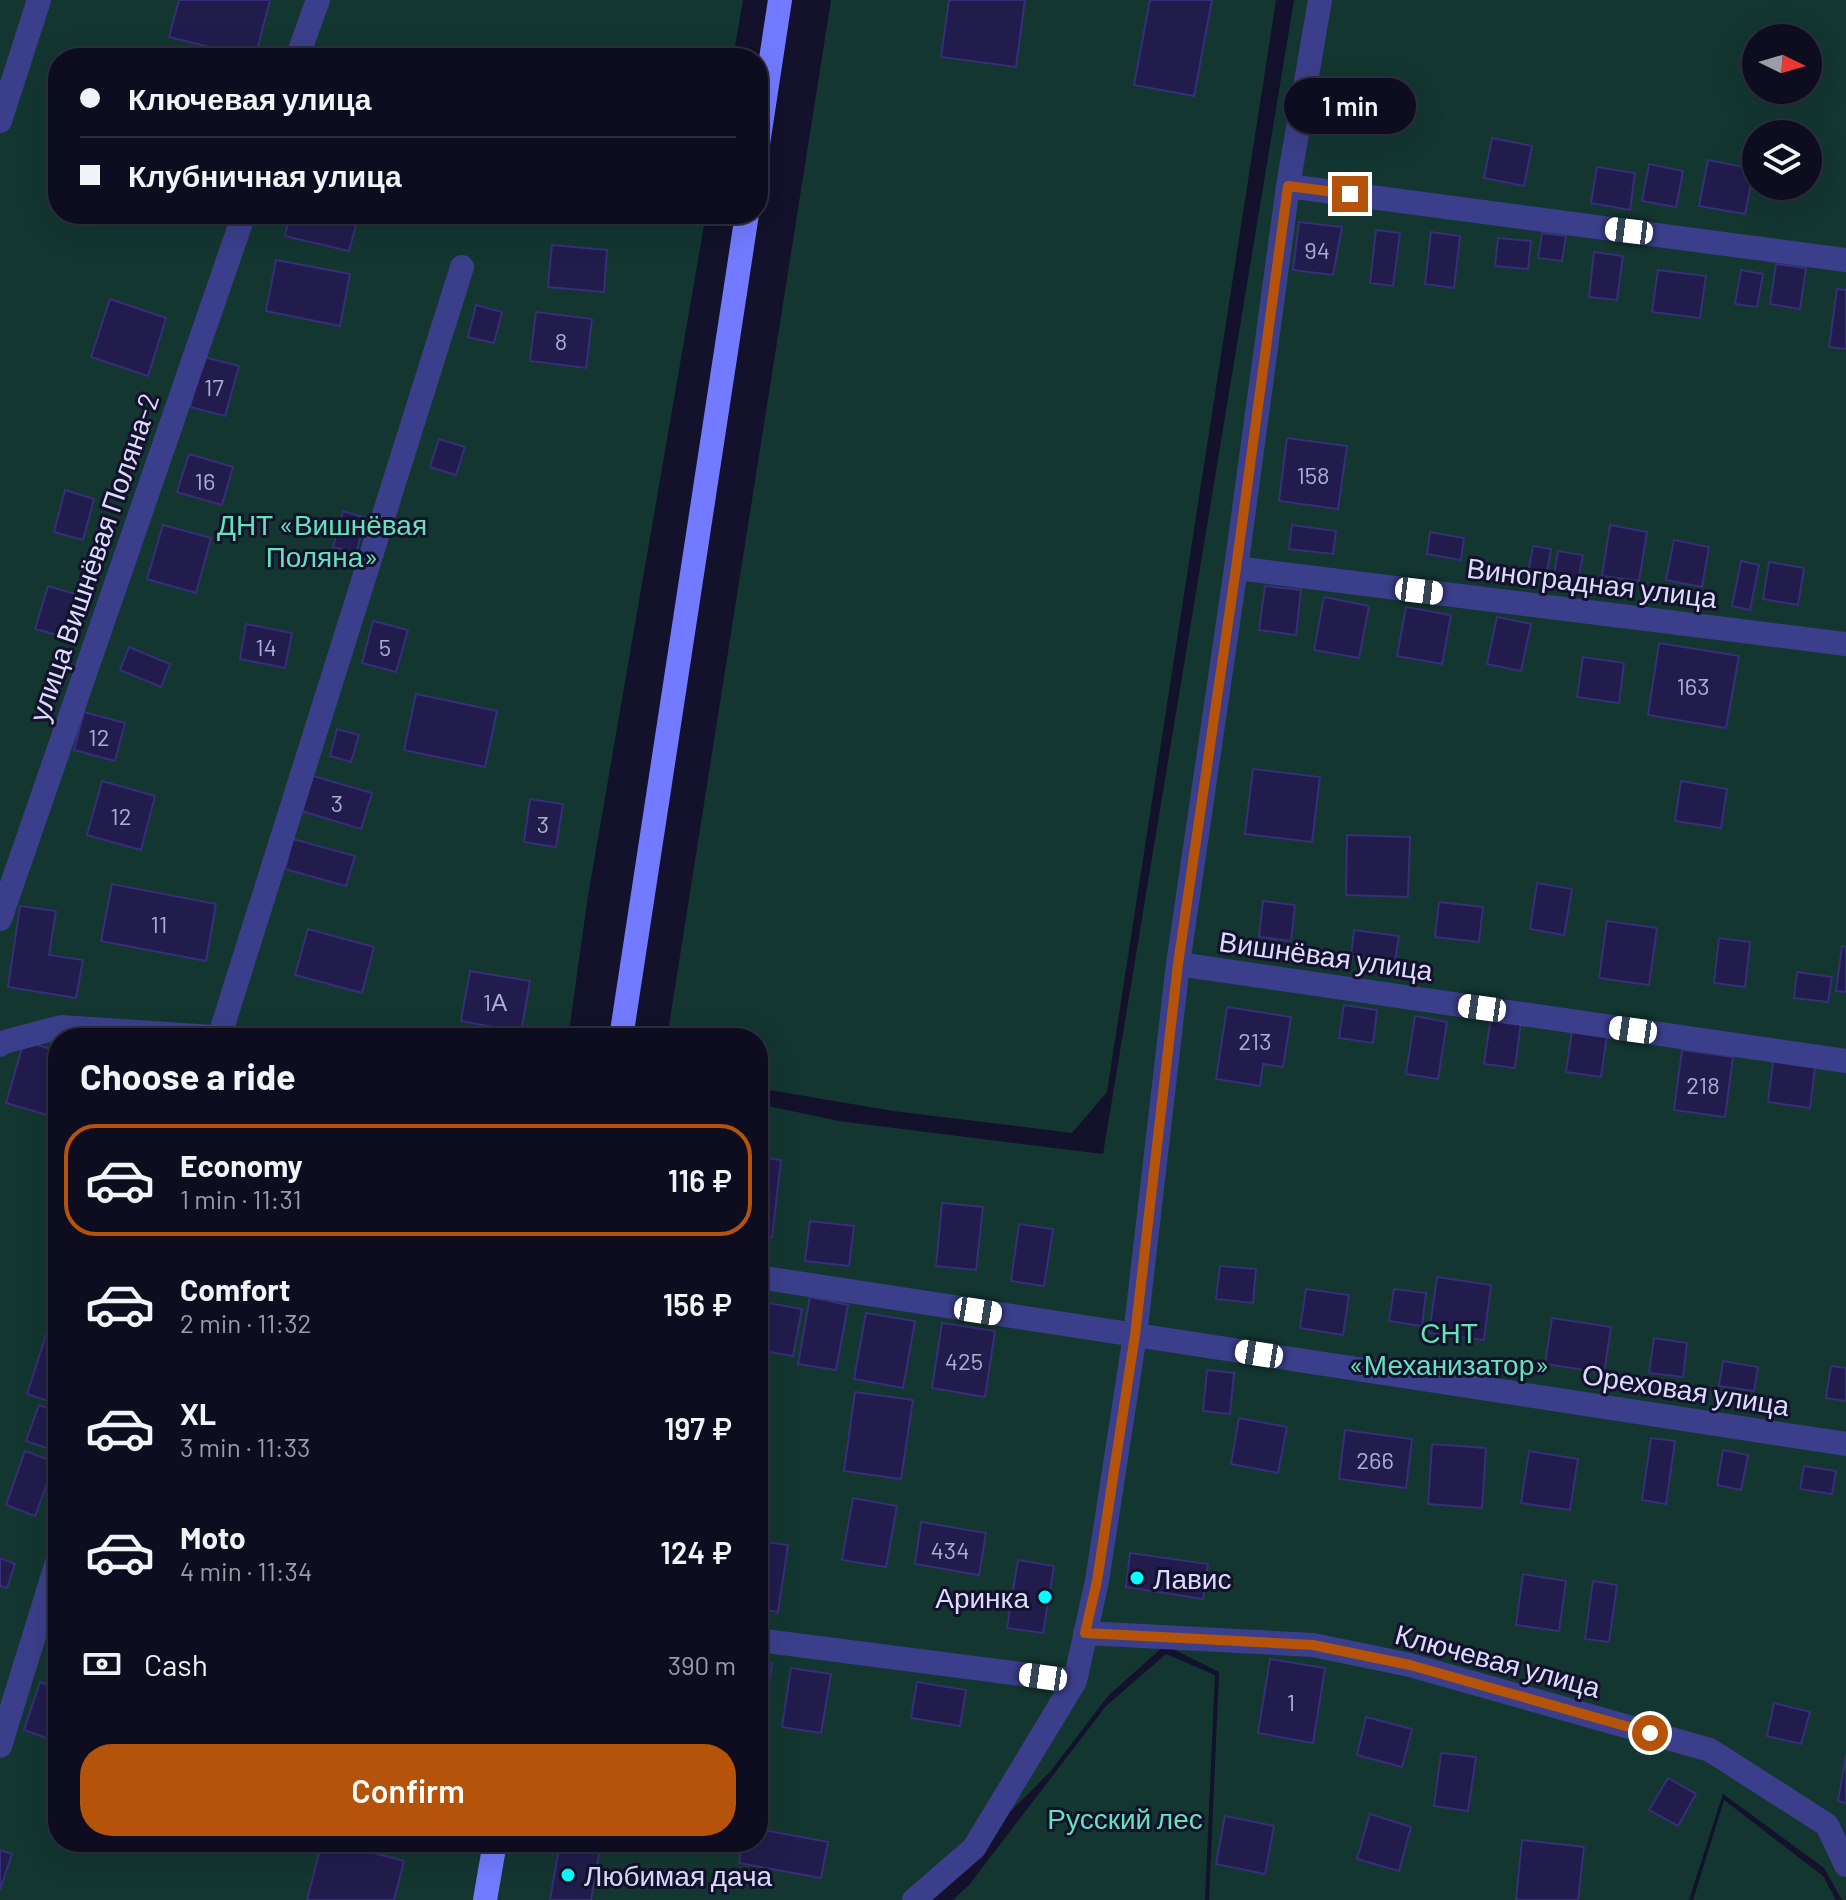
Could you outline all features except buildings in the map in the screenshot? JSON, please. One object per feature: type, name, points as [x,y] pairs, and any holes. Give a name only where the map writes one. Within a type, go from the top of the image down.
[{"type":"main road","points":[[768,79],[780,0]]},
{"type":"main road","points":[[623,1028],[745,224]]},
{"type":"main road","points":[[485,1900],[493,1852]]},
{"type":"street","points":[[0,121],[39,0]]},
{"type":"street","points":[[301,48],[318,0]]},
{"type":"street","points":[[914,1900],[974,1848],[1075,1681],[1097,1581],[1135,1335],[1178,964],[1288,186],[1320,0]]},
{"type":"street","points":[[1288,186],[1846,260]]},
{"type":"street","name":"улица Вишнёвая Поляна-2","points":[[0,919],[241,224]]},
{"type":"street","points":[[226,1028],[462,267]]},
{"type":"street","name":"Виноградная улица","points":[[1236,568],[1846,644]]},
{"type":"street","name":"Вишнёвая улица","points":[[1178,964],[1846,1061]]},
{"type":"street","points":[[0,1045],[48,1031]]},
{"type":"street","name":"Ореховая улица","points":[[768,1279],[1846,1444]]},
{"type":"street","points":[[0,1746],[48,1591]]},
{"type":"street","name":"Ключевая улица","points":[[1085,1633],[1313,1645],[1410,1665],[1710,1750],[1836,1828],[1846,1865]]},
{"type":"street","points":[[768,1641],[1075,1681]]},
{"type":"green space","name":"СНТ «Механизатор»","points":[[0,0],[743,0],[735,48],[48,48],[48,224],[704,224],[588,896],[569,1028],[48,1028],[48,1852],[768,1852],[768,1106],[839,1121],[1103,1154],[1294,0],[1846,0],[1846,1900],[1842,1900],[1824,1868],[1723,1794],[1689,1900],[1209,1900],[1219,1672],[1165,1645],[1108,1696],[1050,1772],[922,1900],[0,1900]]},
{"type":"green space","points":[[831,0],[1276,0],[1107,1092],[1072,1133],[893,1111],[768,1090],[768,1028],[669,1028]]},
{"type":"green space","name":"Русский лес","points":[[1166,1654],[1215,1675],[1205,1900],[953,1900],[969,1885],[1106,1706]]},
{"type":"green space","points":[[1724,1800],[1823,1876],[1836,1900],[1693,1900]]},
{"type":"place","name":"Лавис","points":[[1137,1578]]},
{"type":"place","name":"Аринка","points":[[1045,1597]]},
{"type":"place","name":"Любимая дача","points":[[568,1875]]},
{"type":"route","points":[[1350,194],[1288,186],[1178,964],[1135,1335],[1097,1581],[1085,1633],[1313,1645],[1410,1665],[1650,1733]]},
{"type":"park label","name":"ДНТ «Вишнёвая Поляна»","points":[[322,540]]}]
